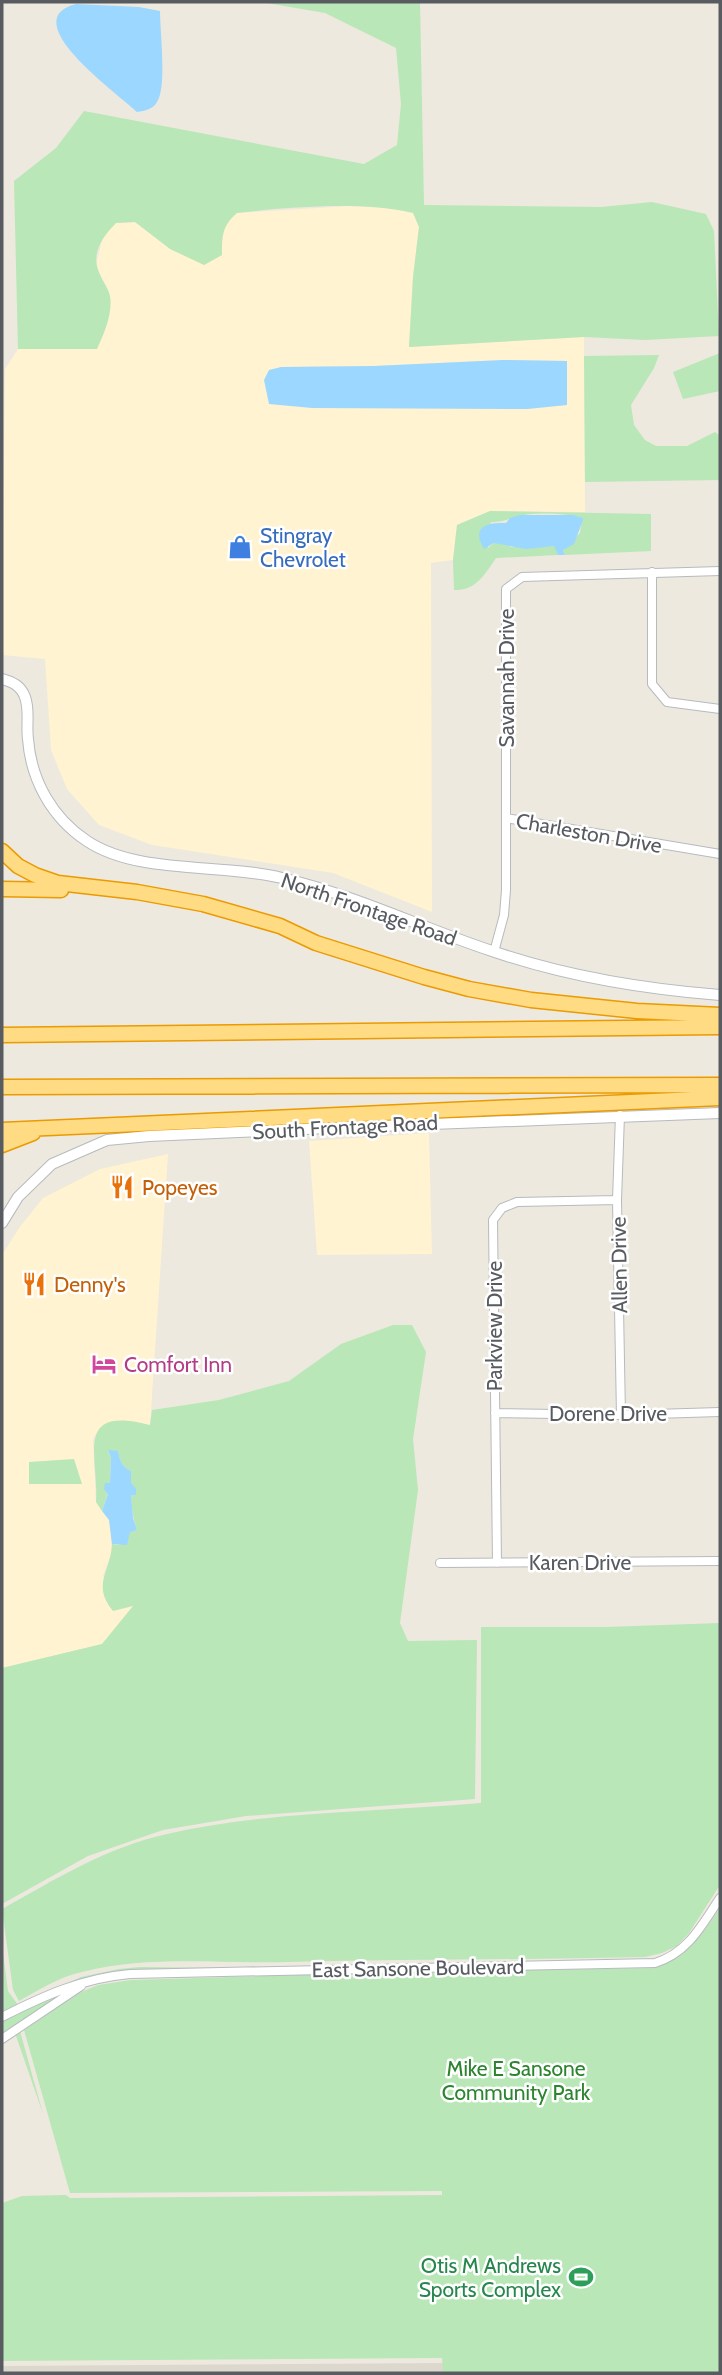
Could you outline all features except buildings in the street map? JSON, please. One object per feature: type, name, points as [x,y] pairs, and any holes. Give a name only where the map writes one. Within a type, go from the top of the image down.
[{"type":"highway","points":[[2,851],[18,866],[58,883],[137,892],[204,904],[280,926],[306,938]]},
{"type":"highway","points":[[2,888],[45,888],[128,896],[204,910],[306,938],[412,974],[469,989],[558,1003],[637,1011],[720,1015]]},
{"type":"highway","points":[[2,1035],[720,1027]]},
{"type":"highway","points":[[2,1087],[720,1085]]},
{"type":"highway","points":[[2,1130],[720,1098]]},
{"type":"highway","points":[[2,1145],[48,1128]]},
{"type":"street","points":[[652,572],[652,684],[667,702],[720,709]]},
{"type":"street","name":"Savannah Drive","points":[[506,818],[506,589],[522,577],[720,572]]},
{"type":"street","name":"North Frontage Road","points":[[2,679],[19,687],[24,695],[27,704],[29,751],[45,797],[64,822],[99,848],[132,861],[246,871],[293,880],[494,952],[599,979],[720,995]]},
{"type":"street","name":"Charleston Drive","points":[[494,952],[504,915],[506,818],[720,854]]},
{"type":"street","name":"South Frontage Road","points":[[2,1223],[18,1197],[52,1164],[107,1140],[620,1115],[720,1113]]},
{"type":"street","name":"Allen Drive","points":[[620,1115],[617,1200],[621,1415]]},
{"type":"street","name":"Parkview Drive","points":[[497,1563],[493,1220],[502,1208],[517,1202],[617,1200]]},
{"type":"street","name":"Dorene Drive","points":[[495,1413],[621,1415],[720,1412]]},
{"type":"street","name":"Karen Drive","points":[[440,1563],[720,1561]]},
{"type":"street","name":"East Sansone Boulevard","points":[[2,2017],[46,1994],[114,1975],[655,1963],[683,1949],[720,1898]]},
{"type":"street","name":"East Sansone Boulevard","points":[[2,2039],[86,1982]]},
{"type":"shaded area","points":[[349,206],[413,212],[419,227],[409,347],[584,337],[585,512],[490,511],[457,525],[453,560],[431,563],[432,912],[333,873],[152,845],[99,825],[67,789],[51,750],[45,659],[2,655],[5,369],[18,349],[97,349],[110,297],[96,265],[103,236],[116,223],[135,222],[204,265],[222,255],[222,231],[228,220],[237,213]],"holes":[[[503,360],[566,361],[567,405],[527,409],[433,407],[281,367]]]},
{"type":"shaded area","points":[[429,1133],[432,1254],[317,1255],[309,1141]]},
{"type":"shaded area","points":[[168,1154],[150,1426],[100,1428],[93,1439],[96,1502],[109,1520],[111,1534],[112,1551],[103,1576],[134,1605],[103,1644],[2,1668],[2,1255],[43,1198],[100,1169]],"holes":[[[29,1462],[81,1483],[29,1484]]]},
{"type":"shaded area","points":[[443,2363],[443,2373],[2,2373],[2,2366]]},
{"type":"green space","points":[[261,2],[420,2],[424,205],[601,207],[652,202],[706,214],[714,231],[719,336],[645,340],[584,337],[409,347],[419,227],[413,213],[372,207],[326,206],[237,213],[228,222],[224,232],[222,255],[204,265],[170,249],[135,222],[116,223],[98,248],[96,260],[111,303],[97,349],[18,349],[14,181],[56,148],[84,111],[364,164],[397,145],[401,104],[396,48],[325,13]]},
{"type":"green space","points":[[720,353],[720,391],[683,399],[673,372]]},
{"type":"green space","points":[[659,355],[631,405],[634,425],[645,440],[656,446],[687,446],[715,432],[720,436],[720,480],[585,482],[584,356]]},
{"type":"green space","points":[[490,511],[651,514],[651,551],[565,555],[563,550],[580,533],[582,518],[560,514],[525,515],[491,522],[488,548],[494,543],[504,543],[511,547],[555,546],[558,555],[496,558],[474,585],[454,590],[453,560],[457,525]]},
{"type":"green space","points":[[393,1325],[412,1325],[426,1352],[413,1439],[418,1490],[400,1623],[408,1641],[477,1640],[475,1799],[246,1816],[163,1830],[88,1856],[2,1904],[2,1668],[102,1644],[133,1606],[113,1611],[103,1593],[112,1544],[119,1545],[130,1531],[137,1530],[132,1508],[131,1471],[125,1468],[118,1451],[108,1451],[111,1458],[110,1483],[105,1483],[108,1493],[102,1511],[96,1502],[94,1452],[95,1438],[100,1428],[110,1422],[126,1421],[150,1425],[152,1410],[219,1400],[289,1381],[341,1344]]},
{"type":"green space","points":[[74,1459],[82,1484],[29,1484],[29,1462]]},
{"type":"green space","points":[[720,1623],[720,1885],[689,1933],[677,1946],[645,1957],[158,1962],[107,1967],[74,1974],[19,2001],[13,1990],[2,1909],[61,1876],[123,1847],[206,1826],[284,1816],[481,1803],[481,1627]]},
{"type":"green space","points":[[720,1892],[720,1900],[683,1949],[651,1963],[192,1973],[97,1981],[77,1989],[20,2031],[43,2114],[14,2030],[2,2035],[2,1945],[8,1991],[18,2005],[81,1977],[140,1967],[240,1968],[645,1961],[671,1951],[690,1936]]},
{"type":"green space","name":"Mike E Sansone Community Park","points":[[720,1908],[720,2373],[443,2373],[442,2358],[2,2361],[2,2203],[22,2196],[66,2195],[70,2198],[442,2195],[442,2191],[70,2193],[24,2030],[79,1993],[98,1985],[131,1980],[652,1968],[675,1958],[692,1945]]},
{"type":"water","points":[[76,4],[139,7],[160,11],[162,84],[160,95],[153,106],[137,112],[76,58],[63,41],[57,25],[60,13]]},
{"type":"water","points":[[503,360],[567,361],[567,405],[527,409],[312,408],[269,404],[264,380],[269,370],[281,367]]},
{"type":"water","points":[[520,515],[573,515],[583,520],[574,544],[563,550],[565,555],[558,555],[554,546],[526,549],[494,543],[484,549],[479,536],[483,527],[506,523],[510,518]]},
{"type":"water","points":[[108,1450],[118,1451],[125,1468],[131,1471],[131,1483],[136,1489],[136,1495],[131,1495],[137,1530],[130,1532],[127,1545],[112,1544],[109,1520],[102,1511],[108,1494],[104,1489],[105,1483],[110,1483],[111,1458]]},
{"type":"place","name":"Stingray Chevrolet","points":[[240,547]]},
{"type":"place","name":"Popeyes","points":[[122,1187]]},
{"type":"place","name":"Denny's","points":[[34,1284]]},
{"type":"place","name":"Comfort Inn","points":[[104,1364]]},
{"type":"place","name":"Otis M Andrews Sports Complex","points":[[581,2277]]}]
